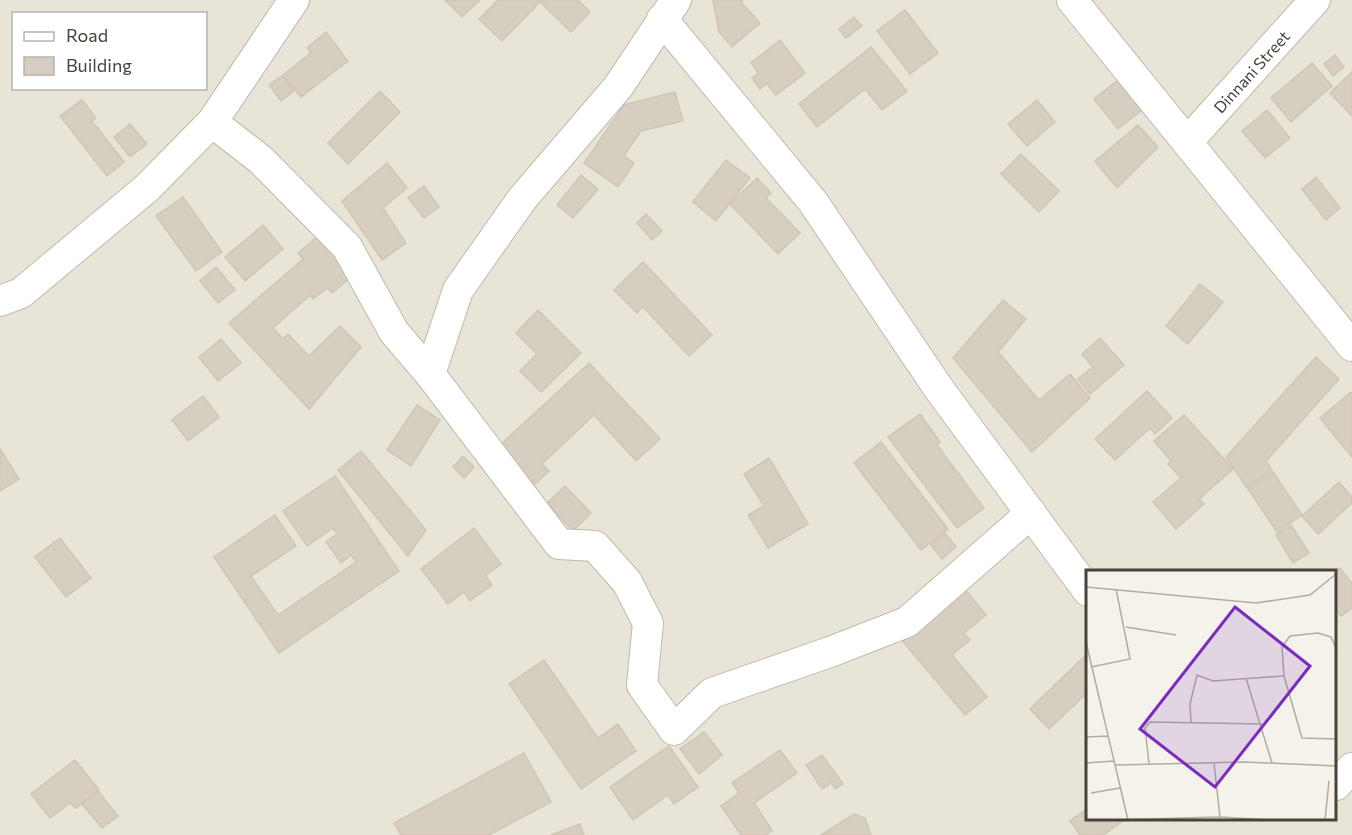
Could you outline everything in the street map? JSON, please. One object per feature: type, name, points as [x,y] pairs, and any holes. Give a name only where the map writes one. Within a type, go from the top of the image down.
[{"type":"street","points":[[0,302],[21,293],[147,188],[212,122],[294,0]]},
{"type":"street","points":[[1072,0],[1352,346]]},
{"type":"street","name":"Dinnani Street","points":[[1188,141],[1315,0]]},
{"type":"street","points":[[430,374],[458,290],[522,200],[618,87],[669,10],[813,202],[939,389],[1086,588]]},
{"type":"street","points":[[212,122],[261,160],[347,247],[393,332],[430,374],[560,544],[596,546],[627,582],[648,623],[642,685],[674,730],[712,693],[830,652],[907,622],[1031,513]]},
{"type":"street","points":[[1337,783],[1352,768]]},
{"type":"shaded area","points":[[0,0],[1352,0],[1352,835],[0,835]]},
{"type":"building","points":[[445,0],[480,0],[462,17]]},
{"type":"building","points":[[498,0],[578,0],[590,12],[571,32],[540,2],[502,41],[479,19]]},
{"type":"building","points":[[713,0],[743,0],[741,2],[760,23],[732,47],[719,32]]},
{"type":"building","points":[[905,10],[938,53],[910,74],[877,31]]},
{"type":"building","points":[[854,17],[862,26],[846,38],[839,29]]},
{"type":"building","points":[[326,32],[348,61],[301,97],[283,75],[311,53],[307,48]]},
{"type":"building","points":[[780,40],[805,73],[776,95],[766,83],[760,89],[752,78],[758,73],[751,63]]},
{"type":"building","points":[[871,47],[907,91],[882,110],[865,89],[817,127],[799,104]]},
{"type":"building","points":[[1335,55],[1344,67],[1333,76],[1324,64]]},
{"type":"building","points":[[1312,63],[1332,86],[1291,122],[1271,98]]},
{"type":"building","points":[[1352,72],[1352,116],[1330,93]]},
{"type":"building","points":[[282,76],[294,91],[281,101],[269,85]]},
{"type":"building","points":[[1118,80],[1142,110],[1118,129],[1094,99]]},
{"type":"building","points":[[380,91],[400,112],[348,164],[328,143]]},
{"type":"building","points":[[675,92],[683,121],[641,131],[624,156],[634,163],[618,187],[584,163],[624,105]]},
{"type":"building","points":[[82,100],[96,118],[92,121],[124,162],[107,176],[60,116]]},
{"type":"building","points":[[1037,100],[1055,122],[1027,146],[1008,124]]},
{"type":"building","points":[[1267,110],[1290,138],[1265,158],[1242,131]]},
{"type":"building","points":[[130,124],[147,144],[130,157],[114,137]]},
{"type":"building","points":[[1138,125],[1158,147],[1117,188],[1095,161]]},
{"type":"building","points":[[1021,154],[1059,191],[1039,212],[1001,174]]},
{"type":"building","points":[[726,160],[750,178],[716,221],[693,202]]},
{"type":"building","points":[[387,163],[407,188],[383,208],[406,243],[382,260],[342,201]]},
{"type":"building","points":[[581,175],[598,189],[573,218],[557,205]]},
{"type":"building","points":[[1316,177],[1340,208],[1326,220],[1302,189]]},
{"type":"building","points":[[757,178],[771,193],[766,198],[800,233],[778,254],[730,204]]},
{"type":"building","points":[[424,186],[439,207],[424,218],[408,198]]},
{"type":"building","points":[[183,197],[222,252],[196,271],[156,216]]},
{"type":"building","points":[[646,214],[662,231],[652,240],[637,223]]},
{"type":"building","points":[[263,225],[283,249],[245,281],[225,257]]},
{"type":"building","points":[[318,236],[352,276],[332,293],[327,288],[313,299],[310,295],[273,328],[283,339],[288,334],[309,356],[340,326],[361,347],[309,409],[229,323],[303,259],[298,253]]},
{"type":"building","points":[[643,262],[712,335],[689,356],[643,307],[637,313],[614,290]]},
{"type":"building","points":[[216,267],[235,290],[218,303],[200,281]]},
{"type":"building","points":[[1200,284],[1223,302],[1188,344],[1166,326]]},
{"type":"building","points":[[1003,300],[1026,319],[998,352],[1039,400],[1070,374],[1090,398],[1032,452],[953,358]]},
{"type":"building","points":[[538,310],[581,353],[541,392],[520,371],[537,354],[516,333]]},
{"type":"building","points":[[1100,338],[1124,365],[1090,394],[1078,379],[1093,367],[1082,354]]},
{"type":"building","points":[[221,339],[241,363],[218,381],[199,357]]},
{"type":"building","points":[[1316,357],[1339,379],[1266,461],[1272,470],[1247,488],[1226,457]]},
{"type":"building","points":[[589,363],[660,439],[636,461],[594,415],[542,464],[549,471],[533,486],[498,447]]},
{"type":"building","points":[[1147,391],[1172,418],[1155,434],[1150,428],[1115,460],[1095,439]]},
{"type":"building","points":[[1351,392],[1352,394],[1352,457],[1320,418]]},
{"type":"building","points":[[203,396],[219,417],[188,441],[172,420]]},
{"type":"building","points":[[417,405],[440,420],[411,466],[387,450]]},
{"type":"building","points":[[920,414],[940,442],[937,445],[984,508],[957,528],[888,437]]},
{"type":"building","points":[[1184,415],[1233,469],[1199,499],[1204,504],[1176,529],[1153,502],[1181,478],[1168,464],[1171,461],[1154,441]]},
{"type":"building","points":[[881,442],[948,529],[921,550],[854,463]]},
{"type":"building","points":[[0,449],[19,479],[0,491]]},
{"type":"building","points":[[361,451],[426,530],[408,556],[338,470]]},
{"type":"building","points":[[463,456],[474,467],[464,478],[453,467]]},
{"type":"building","points":[[769,458],[808,524],[768,548],[748,515],[764,506],[744,474]]},
{"type":"building","points":[[1273,472],[1302,515],[1277,532],[1248,489]]},
{"type":"building","points":[[335,476],[399,571],[279,653],[214,557],[275,515],[296,546],[251,576],[278,615],[356,562],[351,555],[341,563],[326,542],[337,534],[333,528],[307,546],[283,511]]},
{"type":"building","points":[[1339,482],[1352,497],[1352,503],[1318,534],[1302,516]]},
{"type":"building","points":[[565,486],[591,513],[573,531],[547,503]]},
{"type":"building","points":[[1291,525],[1309,553],[1293,563],[1276,535]]},
{"type":"building","points":[[474,528],[501,564],[485,576],[492,585],[470,601],[464,592],[448,604],[421,569]]},
{"type":"building","points":[[945,533],[956,547],[942,559],[931,545]]},
{"type":"building","points":[[60,538],[91,578],[66,597],[35,557]]},
{"type":"building","points":[[1340,568],[1352,583],[1352,608],[1341,616],[1337,611],[1337,570]]},
{"type":"building","points":[[962,586],[986,615],[964,633],[970,640],[952,655],[987,697],[965,715],[900,638]]},
{"type":"building","points":[[1086,655],[1086,694],[1049,729],[1030,709]]},
{"type":"building","points":[[544,660],[598,738],[618,724],[636,751],[581,789],[509,684]]},
{"type":"building","points":[[704,732],[722,755],[699,774],[680,749]]},
{"type":"building","points":[[669,746],[698,787],[674,804],[668,795],[633,820],[610,787]]},
{"type":"building","points":[[780,750],[797,773],[754,803],[772,830],[766,835],[741,835],[721,806],[739,793],[732,783]]},
{"type":"building","points":[[524,753],[551,802],[489,835],[401,835],[394,823]]},
{"type":"building","points":[[822,755],[843,784],[835,789],[831,783],[822,789],[806,765]]},
{"type":"building","points":[[75,760],[99,790],[76,808],[70,803],[50,818],[31,794]]},
{"type":"building","points":[[98,791],[118,816],[102,828],[82,804]]},
{"type":"building","points":[[1086,809],[1086,820],[1124,820],[1103,835],[1080,835],[1070,821]]},
{"type":"building","points":[[854,814],[865,818],[871,835],[821,835]]},
{"type":"building","points":[[580,824],[584,835],[551,835]]}]
